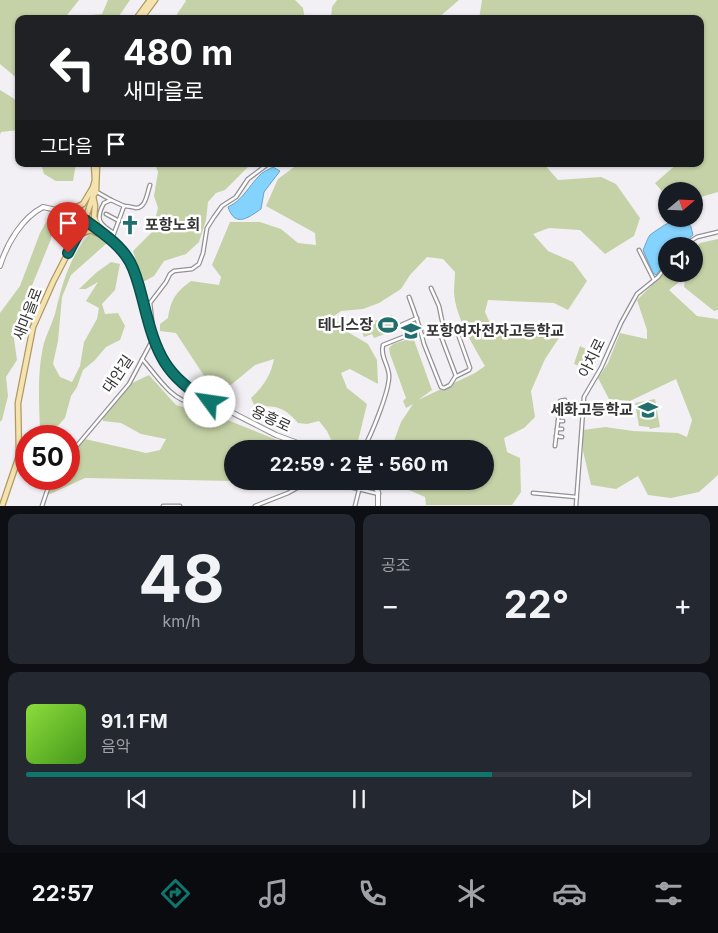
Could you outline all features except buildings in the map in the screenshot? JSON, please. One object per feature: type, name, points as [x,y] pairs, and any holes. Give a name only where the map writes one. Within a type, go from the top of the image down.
[{"type":"main road","points":[[139,15],[150,0]]},
{"type":"main road","points":[[144,15],[155,0]]},
{"type":"main road","name":"새마을로","points":[[18,425],[18,403],[33,327],[85,220],[94,192],[95,167]]},
{"type":"main road","points":[[94,192],[94,217],[101,232],[87,231],[75,239],[74,226],[66,212],[83,204],[94,192]]},
{"type":"main road","name":"용흥로","points":[[0,266],[4,254],[22,223],[43,207],[66,212],[85,220],[111,241],[129,260],[137,278],[154,343],[164,364],[183,385],[210,402],[290,440]]},
{"type":"main road","name":"새마을로","points":[[3,505],[15,468]]},
{"type":"main road","points":[[377,490],[379,494],[378,506]]},
{"type":"street","name":"대안길","points":[[80,442],[129,384],[154,337],[150,303],[170,274],[174,271],[192,269],[199,264],[203,253],[207,228],[222,206],[231,202],[245,186],[248,179],[264,167]]},
{"type":"street","points":[[94,192],[124,206],[138,208],[145,202],[150,185]]},
{"type":"street","points":[[111,200],[104,202],[100,219],[103,226],[114,232]]},
{"type":"street","points":[[111,241],[124,206]]},
{"type":"street","points":[[106,214],[119,221]]},
{"type":"street","points":[[697,237],[718,232]]},
{"type":"street","points":[[639,250],[654,280]]},
{"type":"street","name":"아치로","points":[[576,506],[584,398],[601,368],[636,294],[658,276]]},
{"type":"street","points":[[432,288],[439,306],[444,330]]},
{"type":"street","points":[[409,297],[422,336],[441,386],[444,388],[450,385],[456,376],[469,370],[470,368],[458,334],[451,329],[422,336]]},
{"type":"street","points":[[399,326],[417,318]]},
{"type":"street","points":[[367,440],[386,392],[389,375],[381,351],[383,345],[421,330]]},
{"type":"street","points":[[439,331],[456,376]]},
{"type":"street","points":[[142,359],[170,391],[182,401],[195,404],[210,402]]},
{"type":"street","points":[[555,446],[560,401],[565,400],[564,403]]},
{"type":"street","points":[[558,413],[563,414]]},
{"type":"street","points":[[558,421],[563,421]]},
{"type":"street","points":[[557,429],[562,429]]},
{"type":"street","points":[[556,436],[562,437]]},
{"type":"street","points":[[42,506],[48,490]]},
{"type":"street","points":[[255,506],[293,490]]},
{"type":"street","points":[[355,505],[358,490],[379,494]]},
{"type":"street","points":[[533,493],[577,496]]},
{"type":"street","points":[[163,506],[180,506]]},
{"type":"green space","points":[[0,0],[79,0],[67,15],[15,15],[15,77],[0,64]]},
{"type":"green space","points":[[108,0],[130,0],[120,15],[91,15],[102,14]]},
{"type":"green space","points":[[295,0],[303,8],[304,15],[177,15],[186,1]]},
{"type":"green space","points":[[337,0],[459,0],[442,15],[331,15],[332,7]]},
{"type":"green space","points":[[482,0],[718,0],[718,192],[703,196],[703,182],[658,182],[658,187],[655,183],[674,167],[704,167],[704,15],[480,15]]},
{"type":"green space","points":[[0,90],[15,100],[15,130],[1,132],[0,135]]},
{"type":"green space","points":[[42,167],[75,167],[73,181],[56,181],[44,174]]},
{"type":"green space","points":[[156,167],[248,167],[225,190],[216,193],[208,202],[206,220],[199,242],[186,254],[164,261],[154,276],[143,282],[133,251],[152,232],[158,208],[154,196],[158,172]]},
{"type":"green space","points":[[294,167],[547,167],[558,180],[601,177],[616,184],[640,218],[634,236],[605,254],[580,230],[549,228],[533,234],[548,251],[573,262],[587,281],[568,310],[554,303],[488,300],[485,312],[489,321],[502,325],[543,325],[561,335],[545,359],[531,391],[535,417],[524,428],[504,438],[507,452],[520,458],[521,492],[512,505],[426,505],[425,497],[409,490],[494,490],[494,440],[394,440],[401,422],[413,404],[406,408],[403,401],[406,398],[390,354],[389,348],[393,344],[412,338],[414,340],[432,390],[418,400],[475,373],[485,366],[465,330],[458,311],[454,292],[455,272],[443,259],[427,257],[410,275],[401,289],[379,303],[363,309],[341,311],[334,316],[341,328],[368,344],[377,360],[378,384],[350,369],[341,373],[347,388],[367,404],[358,440],[331,440],[319,421],[307,424],[298,423],[288,413],[279,408],[269,406],[255,407],[251,398],[266,380],[274,359],[255,365],[226,389],[212,388],[176,333],[160,331],[160,324],[168,318],[175,296],[191,281],[219,285],[221,277],[212,265],[230,222],[260,222],[281,229],[298,243],[316,245],[315,233],[266,206],[278,179]]},
{"type":"green space","points":[[50,215],[53,223],[51,239],[13,332],[17,360],[6,377],[8,396],[0,422],[0,313],[20,286],[40,233]]},
{"type":"green space","points":[[95,228],[103,233],[107,243],[71,275],[62,297],[58,341],[53,364],[60,377],[72,382],[80,366],[84,342],[97,319],[99,308],[86,301],[98,282],[86,289],[79,289],[111,262],[120,264],[115,290],[102,304],[105,314],[118,313],[125,326],[120,340],[106,347],[83,370],[77,387],[71,396],[65,418],[59,425],[40,425],[39,375],[44,343],[73,257]]},
{"type":"green space","points":[[718,239],[718,310],[714,311],[684,287],[685,282],[703,282],[703,242]]},
{"type":"green space","points":[[658,279],[658,282],[679,282],[669,290],[697,316],[718,320],[718,475],[699,492],[671,498],[648,495],[638,476],[616,489],[591,485],[583,451],[583,430],[605,427],[633,431],[678,433],[687,437],[692,420],[676,379],[630,401],[609,399],[598,378],[608,363],[620,333],[647,339],[647,330],[637,300]]},
{"type":"green space","points":[[392,315],[398,329],[374,338],[372,334],[364,337],[360,326]]},
{"type":"green space","points":[[580,346],[588,350],[582,367],[574,364]]},
{"type":"green space","points":[[589,350],[598,354],[592,372],[583,367]]},
{"type":"green space","points":[[149,375],[176,405],[230,421],[277,440],[224,440],[224,481],[85,478],[80,480],[80,445],[85,439],[146,453],[160,450],[166,439],[141,434],[121,423],[103,421],[103,418],[130,384]]},
{"type":"green space","points":[[655,399],[660,427],[650,429],[649,427],[639,426],[635,403]]},
{"type":"green space","points":[[50,490],[59,490],[48,495]]},
{"type":"water","points":[[273,167],[280,171],[264,192],[261,209],[247,218],[238,219],[234,217],[228,207],[242,197],[263,172]]},
{"type":"water","points":[[661,228],[691,228],[693,235],[691,237],[658,237],[658,273],[656,275],[653,273],[643,250],[650,235]]},
{"type":"place","name":"포항노회","points":[[130,225]]},
{"type":"place","name":"테니스장","points":[[388,325]]},
{"type":"place","name":"포항여자전자고등학교","points":[[411,331]]},
{"type":"place","name":"세화고등학교","points":[[648,410]]},
{"type":"route","points":[[68,253],[85,220],[116,246],[129,260],[137,278],[154,343],[164,364],[183,385],[210,402]]}]
